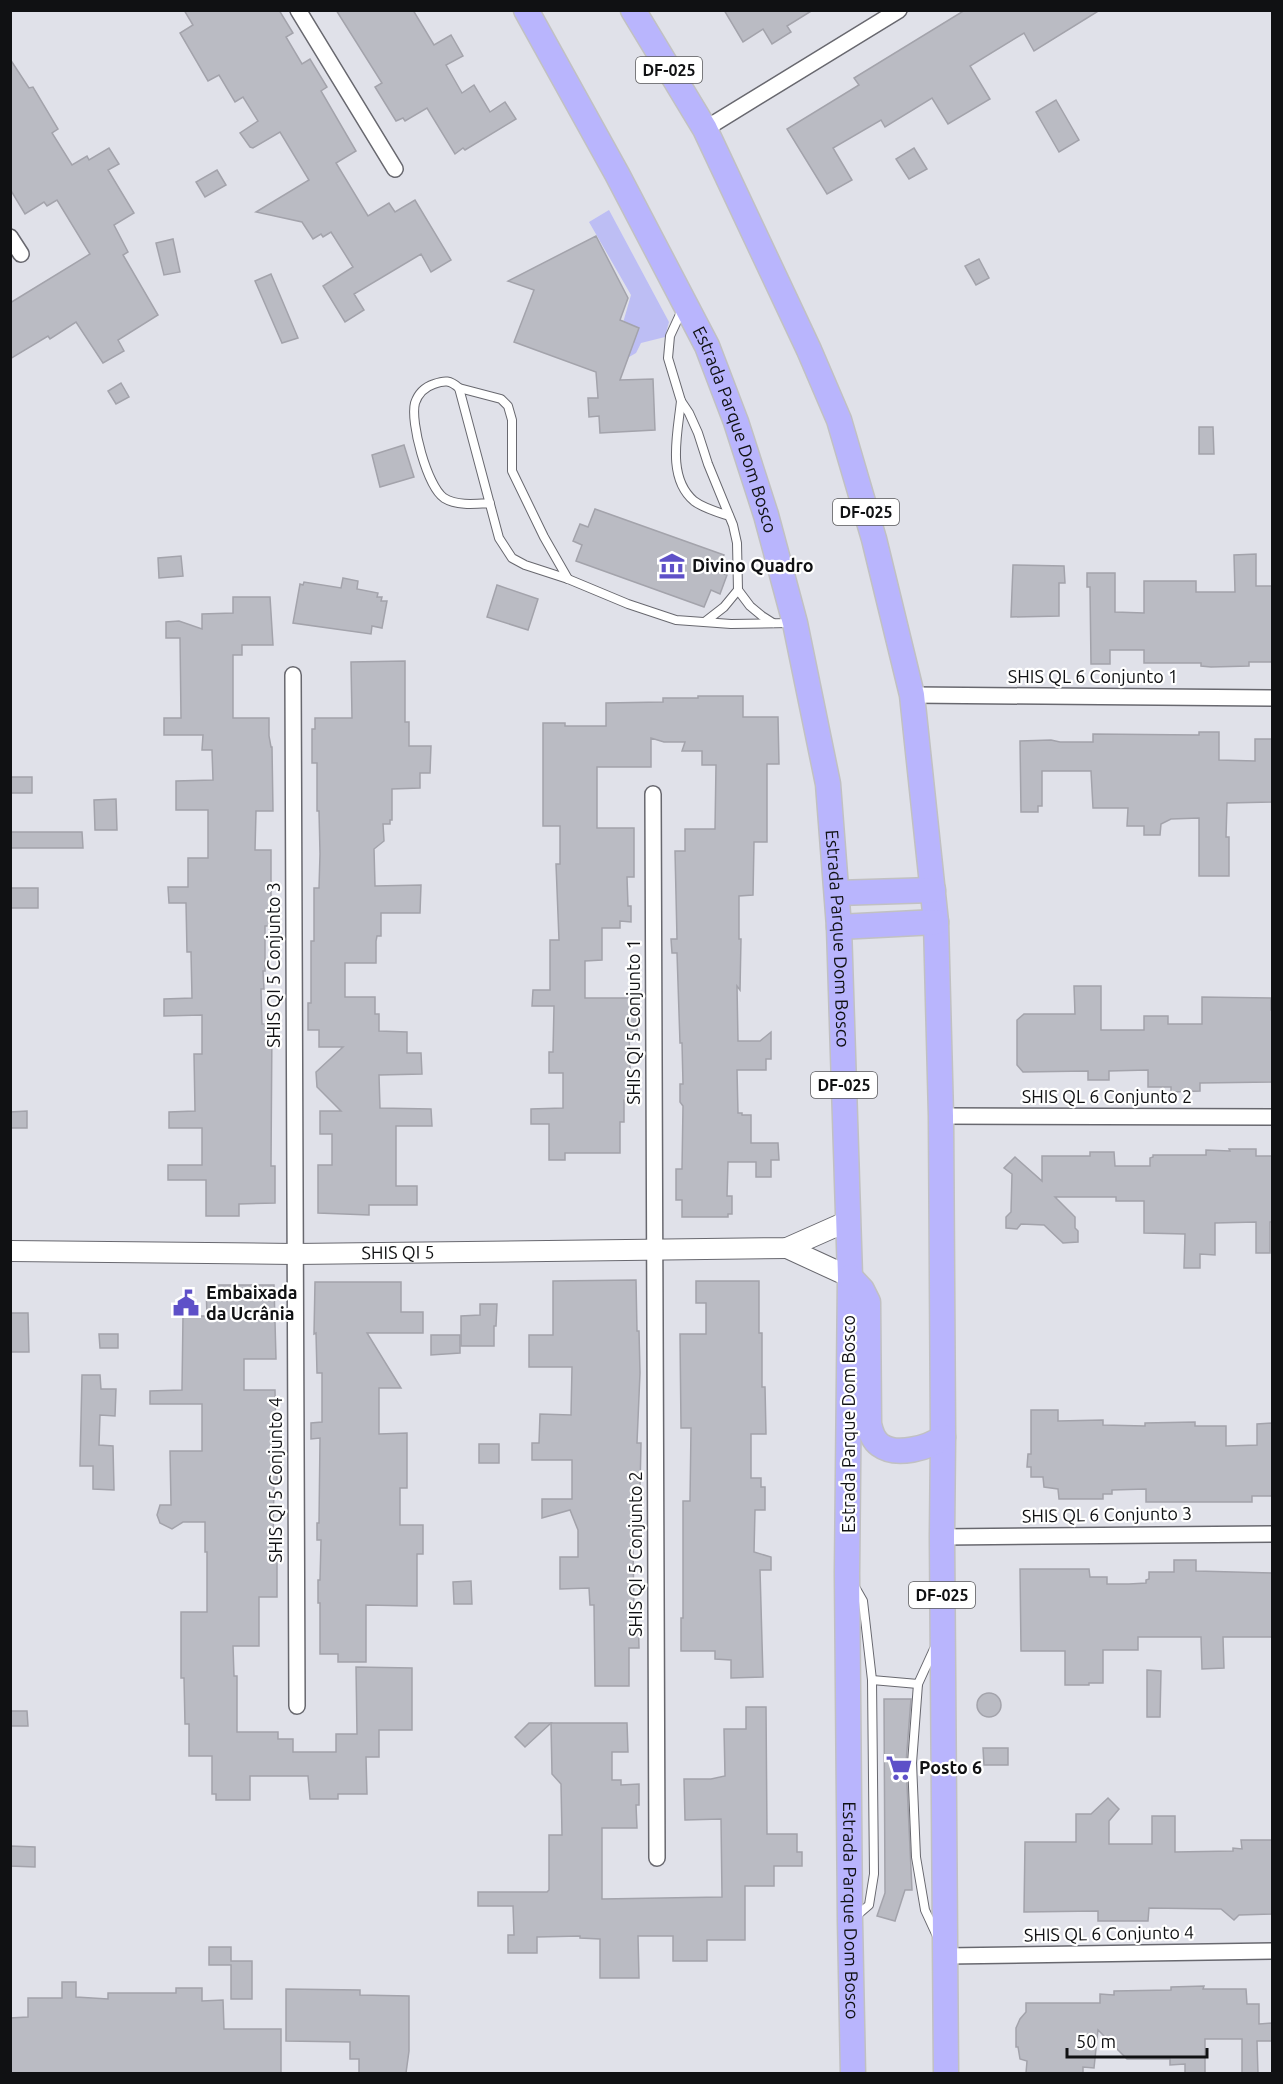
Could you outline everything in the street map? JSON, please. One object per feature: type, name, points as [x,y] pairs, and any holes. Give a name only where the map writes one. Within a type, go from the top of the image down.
[{"type":"main road","name":"DF-025","points":[[633,10],[705,129],[810,350],[838,420],[874,539],[912,695],[936,922],[941,1116],[946,2073]]},
{"type":"main road","name":"Estrada Parque Dom Bosco","points":[[526,11],[617,174],[707,346],[736,422],[766,515],[784,623],[828,784],[839,927],[850,1277],[847,1573],[853,2073]]},
{"type":"main road","points":[[837,893],[933,890]]},
{"type":"main road","points":[[839,927],[936,922]]},
{"type":"main road","points":[[850,1277],[862,1290],[868,1302],[869,1424],[872,1436],[888,1449],[912,1450],[924,1448],[943,1437]]},
{"type":"street","points":[[298,10],[395,169]]},
{"type":"street","points":[[705,129],[899,10]]},
{"type":"street","points":[[10,237],[21,254]]},
{"type":"street","name":"SHIS QI 5 Conjunto 3","points":[[293,675],[295,1254]]},
{"type":"street","name":"SHIS QL 6 Conjunto 1","points":[[912,695],[1272,698]]},
{"type":"street","name":"SHIS QI 5 Conjunto 1","points":[[653,794],[654,1250]]},
{"type":"street","name":"SHIS QL 6 Conjunto 2","points":[[941,1116],[1272,1117]]},
{"type":"street","name":"SHIS QI 5","points":[[10,1251],[295,1254],[787,1248],[848,1221]]},
{"type":"street","name":"SHIS QI 5","points":[[787,1248],[850,1277]]},
{"type":"street","name":"SHIS QI 5 Conjunto 2","points":[[654,1250],[657,1858]]},
{"type":"street","name":"SHIS QI 5 Conjunto 4","points":[[295,1254],[297,1706]]},
{"type":"street","name":"SHIS QL 6 Conjunto 3","points":[[942,1537],[1272,1534]]},
{"type":"street","name":"SHIS QL 6 Conjunto 4","points":[[946,1956],[1272,1951]]},
{"type":"lane","points":[[685,303],[670,336],[668,358],[681,401],[698,433],[733,525],[737,543],[738,590],[750,606],[762,616],[784,623]]},
{"type":"lane","points":[[490,503],[456,503],[443,497],[432,484],[413,416],[415,403],[420,394],[430,385],[444,381],[452,382],[459,388],[501,399],[508,406],[512,420],[512,471],[544,537],[568,579]]},
{"type":"lane","points":[[459,388],[499,538],[512,558],[628,604],[676,620],[731,624],[784,623]]},
{"type":"lane","points":[[681,401],[676,465],[684,489],[694,501],[729,516]]},
{"type":"lane","points":[[706,621],[724,607],[738,590]]},
{"type":"lane","points":[[847,1573],[863,1601],[872,1680],[874,1874],[869,1905],[850,1921]]},
{"type":"lane","points":[[942,1632],[918,1684],[912,1763],[916,1857],[925,1910],[946,1956]]},
{"type":"lane","points":[[872,1680],[918,1684]]},
{"type":"shaded area","points":[[609,210],[669,322],[665,337],[641,343],[636,353],[610,368],[631,295],[589,222]]},
{"type":"building","points":[[184,10],[279,10],[293,33],[286,37],[302,64],[310,59],[327,87],[321,91],[356,151],[336,163],[368,216],[389,203],[395,212],[415,200],[451,260],[431,272],[421,254],[354,294],[364,310],[345,322],[323,286],[353,267],[331,232],[313,239],[302,222],[256,212],[309,180],[280,132],[253,148],[250,147],[240,133],[258,121],[243,97],[235,102],[219,75],[208,81],[180,33],[193,25]]},
{"type":"building","points":[[336,10],[413,10],[434,45],[451,35],[463,56],[446,65],[462,93],[474,85],[490,112],[505,102],[516,119],[455,154],[427,108],[405,121],[403,118],[396,121],[375,87],[382,83]]},
{"type":"building","points":[[724,10],[813,10],[787,26],[791,32],[772,44],[763,29],[743,42]]},
{"type":"building","points":[[965,10],[1100,10],[1034,51],[1024,33],[970,66],[990,99],[948,124],[932,98],[885,127],[881,120],[833,148],[852,180],[827,194],[787,129],[859,85],[854,78]]},
{"type":"building","points":[[10,59],[29,88],[33,87],[58,129],[52,133],[72,165],[87,156],[89,160],[109,148],[119,164],[108,170],[134,213],[114,225],[128,252],[123,255],[158,315],[118,340],[124,351],[103,363],[76,322],[50,339],[48,336],[10,359],[10,303],[90,254],[57,200],[47,206],[44,202],[25,214],[10,189]]},
{"type":"building","points":[[1056,100],[1079,140],[1059,152],[1036,112]]},
{"type":"building","points":[[914,148],[927,169],[909,179],[896,159]]},
{"type":"building","points":[[217,170],[226,185],[205,197],[196,182]]},
{"type":"building","points":[[596,236],[628,298],[620,320],[639,328],[620,380],[653,379],[655,430],[600,433],[599,416],[589,417],[588,398],[598,398],[596,372],[514,342],[534,290],[508,281]]},
{"type":"building","points":[[173,239],[180,272],[164,275],[156,243]]},
{"type":"building","points":[[979,259],[989,278],[976,285],[965,266]]},
{"type":"building","points":[[271,274],[298,338],[282,343],[255,281]]},
{"type":"building","points":[[121,383],[129,397],[116,404],[108,391]]},
{"type":"building","points":[[1199,427],[1213,427],[1214,454],[1199,454]]},
{"type":"building","points":[[404,445],[414,477],[380,487],[372,455]]},
{"type":"building","points":[[595,509],[724,555],[717,572],[727,575],[720,594],[711,590],[704,607],[576,561],[582,545],[573,541],[580,524],[588,527]]},
{"type":"building","points":[[1256,554],[1256,586],[1272,586],[1272,662],[1249,662],[1249,666],[1211,667],[1201,666],[1201,663],[1144,663],[1144,650],[1110,650],[1110,664],[1091,664],[1090,587],[1087,587],[1087,573],[1115,573],[1115,612],[1144,613],[1144,581],[1196,581],[1196,592],[1235,592],[1234,555]]},
{"type":"building","points":[[181,556],[183,576],[159,578],[158,558]]},
{"type":"building","points":[[1013,565],[1064,566],[1065,583],[1059,583],[1059,616],[1011,617]]},
{"type":"building","points":[[343,578],[358,581],[357,589],[378,593],[377,597],[382,597],[381,601],[387,601],[382,628],[372,626],[371,634],[293,623],[300,584],[303,585],[304,582],[341,588]]},
{"type":"building","points":[[497,585],[538,599],[528,630],[487,617]]},
{"type":"building","points":[[233,597],[270,597],[273,645],[242,645],[242,655],[233,655],[233,718],[269,718],[269,736],[272,747],[273,811],[256,811],[255,850],[271,850],[271,926],[265,926],[264,989],[261,989],[262,1024],[272,1024],[271,1166],[275,1166],[275,1203],[239,1204],[239,1216],[206,1216],[206,1180],[168,1180],[168,1165],[202,1165],[202,1128],[169,1128],[169,1112],[195,1111],[194,1054],[202,1054],[202,1015],[164,1016],[164,999],[192,998],[191,952],[187,952],[186,903],[169,903],[168,887],[188,887],[188,858],[208,858],[208,810],[176,810],[176,781],[213,780],[212,750],[202,750],[203,735],[164,735],[164,718],[181,718],[180,638],[166,638],[166,622],[179,621],[202,629],[202,614],[233,613]]},
{"type":"building","points":[[405,661],[405,722],[409,722],[409,746],[431,746],[430,773],[420,773],[420,788],[392,789],[392,820],[390,824],[383,824],[384,841],[374,849],[375,886],[421,885],[420,913],[381,913],[381,936],[377,936],[376,941],[376,963],[345,963],[345,997],[375,997],[375,1014],[379,1014],[379,1031],[407,1032],[407,1053],[421,1053],[422,1074],[379,1075],[380,1108],[431,1109],[432,1126],[396,1126],[396,1186],[417,1186],[417,1205],[369,1205],[369,1215],[318,1213],[318,1165],[332,1165],[332,1134],[320,1134],[320,1111],[341,1111],[317,1087],[316,1072],[343,1047],[319,1047],[319,1030],[308,1030],[308,1003],[311,1003],[311,941],[314,941],[314,888],[319,888],[320,854],[317,763],[312,763],[312,729],[315,729],[315,718],[352,718],[351,662]]},
{"type":"building","points":[[698,696],[743,696],[743,717],[778,717],[779,764],[767,764],[767,842],[754,842],[753,895],[739,896],[740,990],[737,986],[738,1041],[760,1041],[771,1032],[771,1059],[766,1059],[766,1070],[737,1070],[738,1113],[751,1115],[751,1143],[778,1143],[779,1160],[771,1160],[771,1177],[756,1177],[756,1162],[728,1162],[727,1196],[732,1196],[732,1214],[728,1214],[728,1217],[682,1217],[682,1200],[676,1200],[676,1169],[682,1169],[683,1106],[680,1102],[680,1084],[683,1084],[677,953],[672,953],[671,939],[677,939],[675,851],[685,851],[685,829],[715,829],[716,765],[702,765],[702,751],[682,751],[685,742],[664,742],[651,738],[651,767],[597,767],[597,828],[634,828],[634,877],[627,877],[631,922],[620,921],[620,928],[602,928],[602,960],[585,961],[585,998],[638,998],[637,1033],[629,1032],[631,1100],[624,1100],[624,1122],[620,1122],[620,1153],[565,1153],[565,1160],[549,1160],[549,1124],[531,1124],[531,1109],[563,1108],[563,1073],[549,1073],[549,1052],[553,1052],[554,1006],[532,1006],[533,990],[550,990],[550,940],[559,940],[556,864],[560,864],[560,826],[543,826],[543,723],[565,723],[565,726],[606,726],[606,703],[663,702],[663,698],[698,698]]},
{"type":"building","points":[[1199,732],[1219,732],[1219,760],[1255,761],[1255,739],[1272,739],[1272,802],[1227,803],[1226,837],[1229,837],[1229,876],[1199,876],[1199,818],[1171,819],[1161,824],[1160,835],[1144,835],[1144,826],[1127,826],[1128,808],[1093,808],[1091,771],[1042,771],[1042,806],[1038,806],[1038,812],[1021,812],[1020,741],[1093,742],[1093,734],[1199,735]]},
{"type":"building","points":[[10,777],[32,777],[32,793],[10,793]]},
{"type":"building","points":[[116,799],[117,830],[95,830],[94,800]]},
{"type":"building","points":[[10,832],[82,832],[83,848],[10,848]]},
{"type":"building","points":[[10,888],[38,888],[38,908],[10,908]]},
{"type":"building","points":[[1074,986],[1101,986],[1101,1030],[1144,1030],[1144,1016],[1168,1016],[1168,1024],[1202,1024],[1202,997],[1271,998],[1272,1082],[1200,1083],[1200,1091],[1171,1092],[1171,1087],[1148,1087],[1148,1070],[1109,1071],[1109,1080],[1088,1080],[1088,1071],[1023,1072],[1017,1065],[1017,1020],[1024,1014],[1075,1014]]},
{"type":"building","points":[[27,1111],[27,1128],[10,1128],[10,1112]]},
{"type":"building","points":[[1229,1149],[1256,1149],[1256,1156],[1272,1156],[1270,1253],[1256,1253],[1256,1222],[1215,1223],[1215,1255],[1200,1254],[1200,1268],[1184,1268],[1185,1234],[1144,1233],[1144,1201],[1116,1201],[1116,1197],[1055,1197],[1075,1217],[1078,1242],[1063,1243],[1044,1225],[1021,1224],[1017,1229],[1006,1228],[1006,1217],[1011,1212],[1012,1174],[1004,1168],[1015,1157],[1042,1181],[1042,1156],[1090,1156],[1090,1152],[1114,1152],[1115,1166],[1150,1166],[1150,1158],[1153,1155],[1206,1155],[1206,1150],[1230,1151]]},
{"type":"building","points":[[636,1280],[640,1373],[637,1443],[641,1443],[640,1489],[634,1489],[635,1549],[633,1549],[634,1611],[638,1611],[639,1648],[629,1648],[629,1686],[595,1686],[594,1605],[590,1605],[589,1588],[560,1589],[560,1557],[578,1557],[578,1530],[570,1510],[542,1518],[542,1499],[572,1499],[572,1460],[532,1460],[532,1443],[539,1443],[540,1414],[571,1415],[572,1367],[529,1367],[529,1335],[553,1335],[553,1281]]},
{"type":"building","points":[[696,1281],[759,1281],[759,1333],[762,1333],[762,1387],[765,1387],[766,1434],[751,1434],[751,1478],[761,1478],[761,1487],[765,1487],[765,1510],[755,1510],[754,1552],[771,1557],[771,1570],[760,1570],[763,1677],[731,1678],[731,1660],[715,1659],[715,1651],[681,1651],[683,1501],[690,1501],[691,1428],[681,1428],[680,1334],[706,1334],[706,1303],[696,1303]]},
{"type":"building","points":[[315,1282],[401,1282],[401,1312],[423,1312],[423,1333],[367,1333],[401,1388],[379,1388],[379,1434],[407,1433],[407,1488],[400,1488],[400,1525],[423,1525],[423,1554],[417,1554],[417,1606],[366,1605],[366,1662],[338,1662],[338,1654],[320,1654],[318,1580],[320,1580],[321,1540],[317,1540],[317,1523],[319,1523],[320,1438],[311,1439],[311,1423],[322,1422],[322,1373],[317,1373],[316,1333],[314,1334]]},
{"type":"building","points":[[274,1285],[276,1359],[244,1359],[244,1390],[275,1390],[277,1482],[274,1482],[273,1544],[277,1559],[277,1597],[259,1597],[259,1646],[233,1646],[234,1676],[237,1676],[237,1732],[278,1732],[278,1739],[293,1739],[293,1752],[336,1752],[336,1734],[357,1734],[356,1667],[412,1668],[412,1730],[379,1730],[379,1757],[366,1757],[367,1794],[338,1794],[338,1799],[310,1799],[308,1776],[250,1776],[250,1800],[216,1800],[216,1794],[212,1794],[212,1756],[189,1756],[189,1724],[185,1724],[184,1678],[181,1678],[181,1612],[207,1612],[205,1522],[183,1522],[172,1529],[160,1523],[157,1515],[160,1505],[171,1505],[170,1451],[202,1451],[202,1404],[150,1404],[150,1391],[182,1390],[183,1316],[207,1316],[206,1286]]},
{"type":"building","points":[[480,1304],[497,1304],[494,1346],[461,1346],[461,1316],[480,1315]]},
{"type":"building","points":[[10,1313],[28,1313],[29,1352],[10,1352]]},
{"type":"building","points":[[99,1334],[118,1334],[118,1348],[100,1348]]},
{"type":"building","points":[[431,1335],[460,1335],[460,1353],[431,1355]]},
{"type":"building","points":[[82,1375],[100,1375],[101,1389],[116,1389],[115,1416],[100,1415],[99,1445],[113,1446],[114,1490],[93,1489],[93,1466],[80,1466]]},
{"type":"building","points":[[1031,1410],[1058,1410],[1058,1421],[1103,1420],[1103,1425],[1145,1426],[1145,1423],[1195,1422],[1195,1426],[1226,1426],[1226,1446],[1257,1445],[1257,1424],[1272,1423],[1272,1496],[1252,1496],[1252,1502],[1146,1502],[1146,1489],[1112,1490],[1112,1494],[1103,1494],[1103,1499],[1059,1499],[1058,1489],[1044,1487],[1043,1477],[1031,1477],[1031,1467],[1027,1467],[1028,1454],[1031,1454]]},
{"type":"building","points":[[479,1444],[499,1444],[499,1463],[479,1463]]},
{"type":"building","points":[[1174,1560],[1196,1560],[1196,1571],[1272,1573],[1272,1637],[1223,1637],[1224,1668],[1202,1669],[1201,1637],[1138,1637],[1138,1650],[1103,1650],[1103,1683],[1089,1683],[1089,1685],[1065,1685],[1065,1651],[1021,1651],[1020,1569],[1089,1569],[1090,1577],[1107,1577],[1107,1584],[1129,1584],[1146,1583],[1149,1579],[1149,1572],[1174,1572]]},
{"type":"building","points":[[471,1581],[472,1604],[454,1604],[453,1582]]},
{"type":"building","points":[[1147,1670],[1161,1671],[1160,1717],[1147,1717]]},
{"type":"building","points":[[989,1693],[998,1696],[1001,1705],[998,1714],[989,1717],[980,1714],[977,1705],[980,1696]]},
{"type":"building","points":[[884,1699],[911,1699],[906,1763],[912,1890],[905,1890],[895,1921],[877,1916],[885,1893]]},
{"type":"building","points":[[746,1707],[766,1707],[767,1834],[797,1834],[797,1852],[802,1852],[802,1866],[774,1866],[774,1886],[745,1886],[745,1940],[707,1940],[707,1961],[673,1961],[673,1936],[638,1936],[639,1978],[600,1978],[600,1939],[580,1938],[580,1936],[537,1937],[537,1953],[508,1953],[508,1935],[514,1935],[513,1906],[478,1906],[478,1892],[547,1892],[549,1890],[549,1835],[562,1835],[561,1784],[552,1774],[551,1723],[627,1723],[628,1752],[612,1752],[612,1780],[621,1780],[621,1785],[639,1784],[639,1805],[636,1805],[637,1828],[602,1828],[602,1899],[722,1897],[721,1819],[685,1820],[684,1779],[711,1779],[725,1776],[724,1729],[746,1729]]},
{"type":"building","points":[[10,1711],[27,1711],[28,1726],[10,1726]]},
{"type":"building","points":[[529,1723],[551,1723],[525,1747],[515,1737]]},
{"type":"building","points":[[983,1748],[1008,1748],[1008,1765],[984,1765]]},
{"type":"building","points":[[1108,1798],[1119,1809],[1109,1821],[1109,1844],[1152,1844],[1152,1816],[1175,1816],[1175,1852],[1233,1851],[1233,1848],[1242,1849],[1241,1840],[1272,1840],[1272,1914],[1239,1915],[1234,1920],[1221,1909],[1149,1908],[1148,1921],[1098,1921],[1098,1911],[1024,1912],[1025,1842],[1076,1842],[1076,1814],[1091,1814]]},
{"type":"building","points":[[10,1846],[35,1847],[35,1867],[10,1866]]},
{"type":"building","points":[[209,1947],[231,1947],[231,1961],[252,1961],[252,1999],[231,1999],[231,1965],[209,1965]]},
{"type":"building","points":[[62,1982],[76,1982],[76,1997],[108,1999],[108,1993],[176,1993],[176,1988],[202,1988],[202,2001],[223,2000],[224,2029],[281,2029],[281,2073],[10,2073],[10,2018],[28,2017],[28,1998],[62,1998]]},
{"type":"building","points":[[1204,1986],[1203,1989],[1246,1989],[1247,2004],[1259,2004],[1259,2024],[1272,2023],[1272,2041],[1257,2041],[1258,2073],[1242,2073],[1242,2039],[1205,2039],[1205,2073],[1185,2073],[1185,2064],[1170,2065],[1170,2059],[1127,2059],[1098,2030],[1094,2068],[1083,2067],[1083,2073],[1026,2073],[1027,2061],[1020,2059],[1018,2047],[1016,2047],[1016,2028],[1026,2012],[1026,2003],[1100,2003],[1100,1994],[1114,1995],[1114,1991],[1171,1990],[1171,1987]]},
{"type":"building","points":[[286,1989],[360,1990],[360,1995],[409,1996],[409,2051],[406,2073],[359,2073],[359,2059],[350,2059],[350,2042],[286,2041]]},
{"type":"place","name":"Divino Quadro","points":[[672,566]]},
{"type":"place","name":"Embaixada da Ucrânia","points":[[186,1303]]},
{"type":"place","name":"Posto 6","points":[[899,1768]]}]
